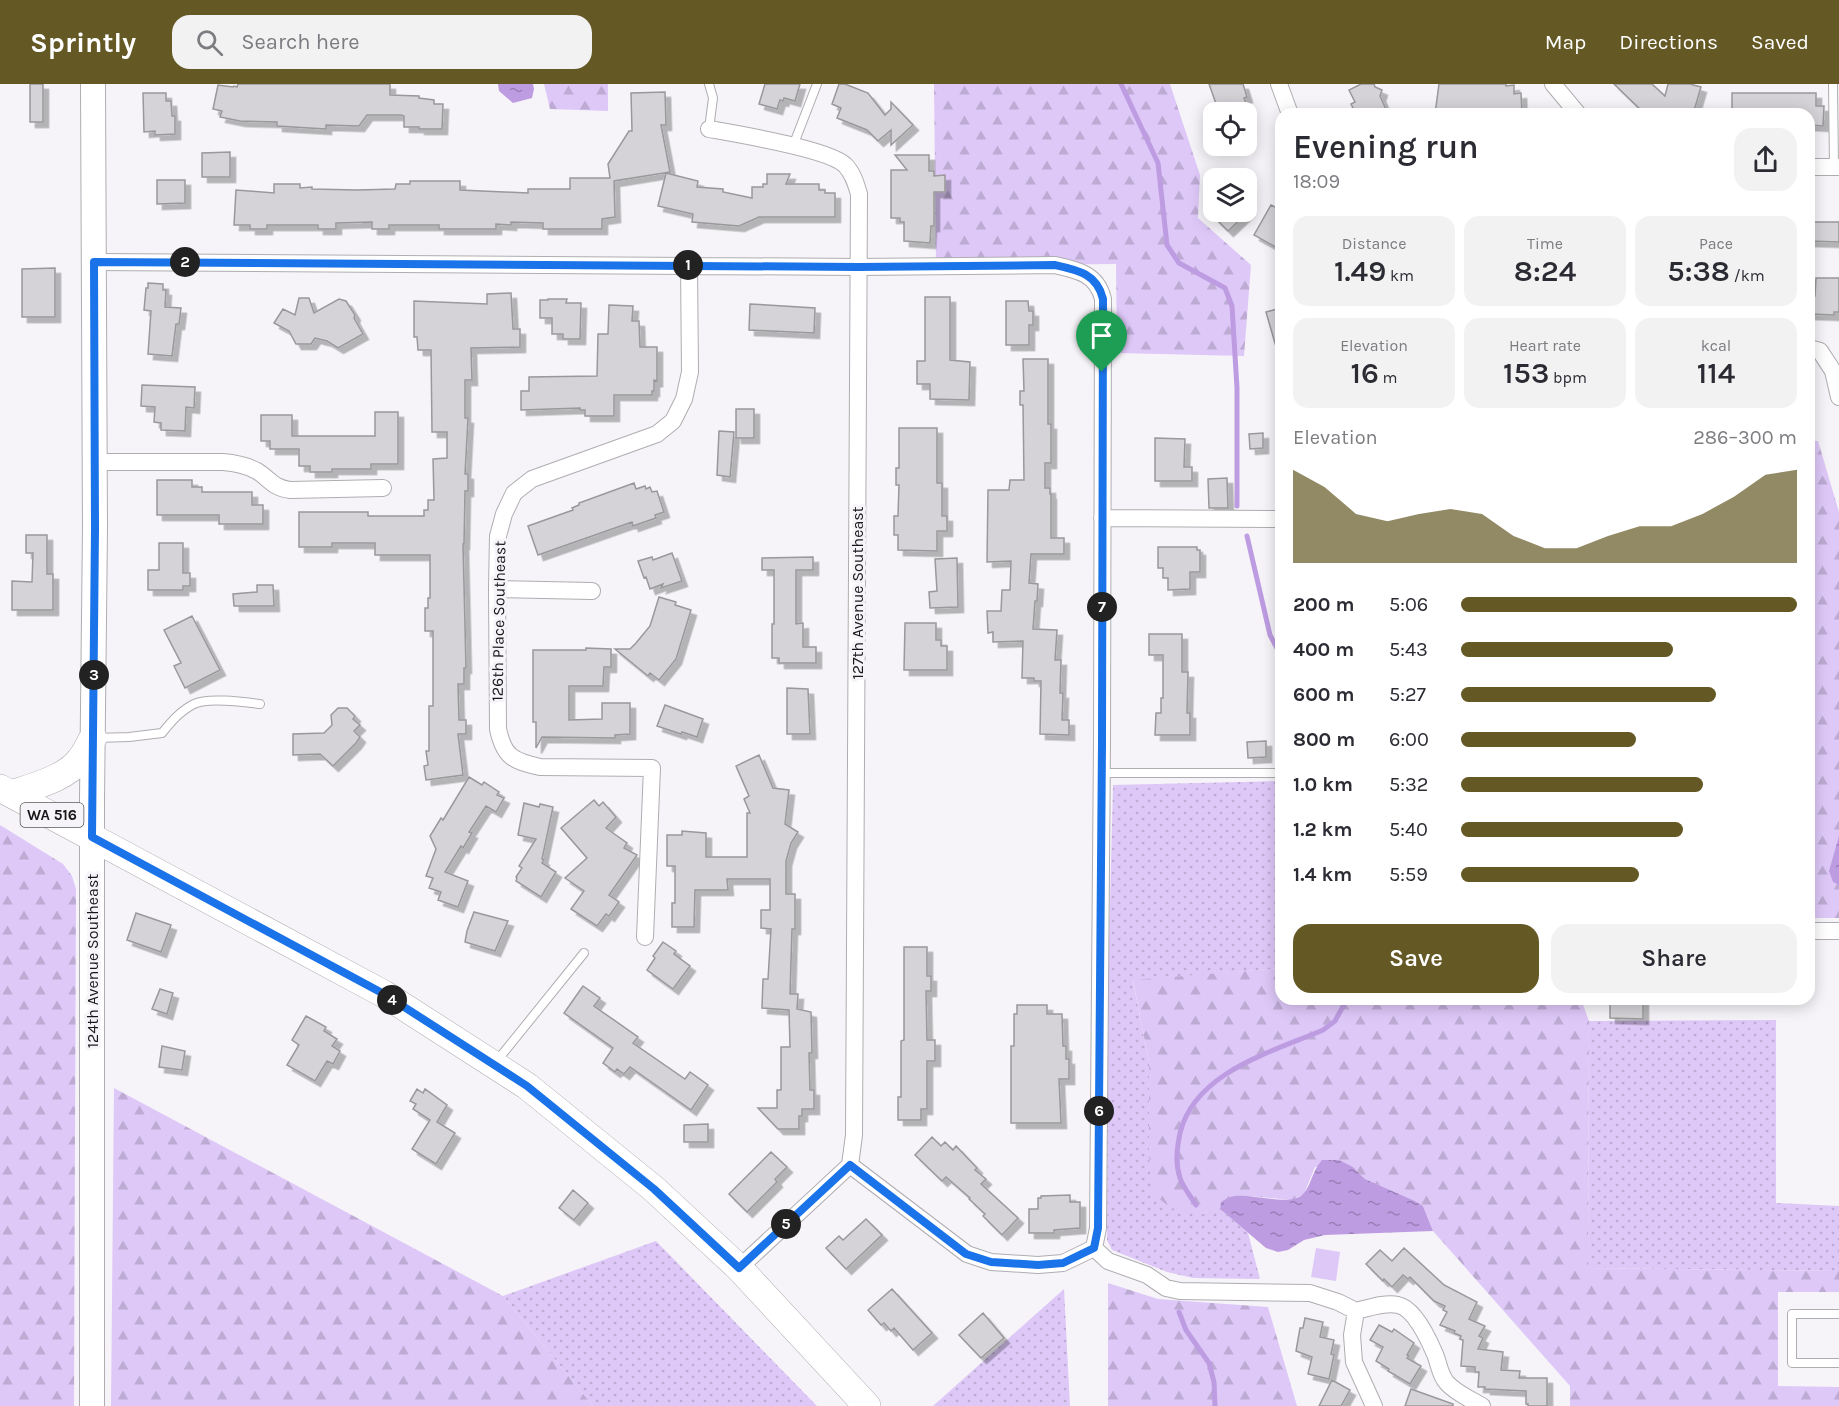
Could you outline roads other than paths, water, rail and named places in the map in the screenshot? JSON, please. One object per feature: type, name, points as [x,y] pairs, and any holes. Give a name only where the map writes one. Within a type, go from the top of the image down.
[{"type":"main road","points":[[5,791],[56,777],[70,769],[81,760],[93,738]]},
{"type":"main road","name":"WA 516","points":[[5,791],[384,994],[527,1086],[654,1189],[739,1268],[867,1406]]},
{"type":"street","name":"124th Avenue Southeast","points":[[92,1406],[92,837],[95,462],[93,84]]},
{"type":"street","points":[[1279,84],[1288,108]]},
{"type":"street","points":[[1553,84],[1570,108]]},
{"type":"street","name":"127th Avenue Southeast","points":[[710,129],[832,158],[844,164],[854,177],[859,194],[855,1123],[850,1165]]},
{"type":"street","points":[[1815,168],[1837,167]]},
{"type":"street","points":[[94,262],[858,267],[1055,265],[1088,275],[1100,287],[1103,299],[1098,1228],[1094,1248]]},
{"type":"street","name":"126th Place Southeast","points":[[645,937],[652,768],[540,767],[511,758],[501,746],[498,729],[498,536],[504,514],[514,493],[532,479],[657,434],[673,421],[684,399],[690,372],[689,265]]},
{"type":"street","points":[[1815,350],[1820,351],[1833,371],[1839,397]]},
{"type":"street","points":[[95,462],[223,462],[241,464],[255,470],[279,489],[383,489]]},
{"type":"street","points":[[1102,518],[1275,519]]},
{"type":"street","points":[[497,589],[592,591]]},
{"type":"street","points":[[1815,931],[1839,931]]},
{"type":"street","points":[[739,1268],[850,1165],[966,1254],[991,1262],[1038,1265],[1063,1263],[1094,1248]]},
{"type":"street","points":[[1094,1248],[1108,1261],[1146,1275],[1166,1288],[1180,1291],[1310,1293],[1338,1302],[1356,1311],[1399,1305],[1412,1313],[1435,1353],[1446,1382],[1460,1394],[1482,1406]]},
{"type":"street","points":[[1356,1311],[1352,1335],[1354,1362],[1374,1406]]},
{"type":"lane","points":[[709,84],[713,98],[710,129]]},
{"type":"lane","points":[[792,147],[817,84]]},
{"type":"lane","points":[[1833,84],[1837,167]]},
{"type":"lane","points":[[93,738],[162,733],[179,714],[195,703],[231,701],[260,704]]},
{"type":"lane","points":[[1102,773],[1275,773]]},
{"type":"lane","points":[[494,1065],[584,952]]},
{"type":"lane","points":[[1839,1314],[1792,1314],[1792,1363],[1839,1363]]},
{"type":"water","points":[[498,84],[533,84],[532,98],[513,103],[499,91]]},
{"type":"water","points":[[1839,836],[1839,885],[1833,882],[1829,871]]},
{"type":"water","points":[[1322,1160],[1339,1160],[1353,1167],[1365,1179],[1423,1206],[1433,1231],[1325,1235],[1304,1240],[1288,1250],[1278,1252],[1266,1248],[1220,1209],[1221,1202],[1230,1197],[1248,1196],[1280,1200],[1298,1198],[1307,1189]]},
{"type":"waterway","points":[[1121,84],[1158,163],[1167,245],[1179,263],[1225,288],[1232,306],[1237,388],[1237,506]]},
{"type":"waterway","points":[[1247,536],[1270,635],[1275,644]]},
{"type":"waterway","points":[[1196,1205],[1181,1181],[1177,1167],[1180,1133],[1188,1112],[1218,1079],[1259,1056],[1323,1030],[1335,1021],[1344,1005]]},
{"type":"waterway","points":[[1179,1312],[1186,1330],[1209,1363],[1214,1382],[1215,1406]]}]
